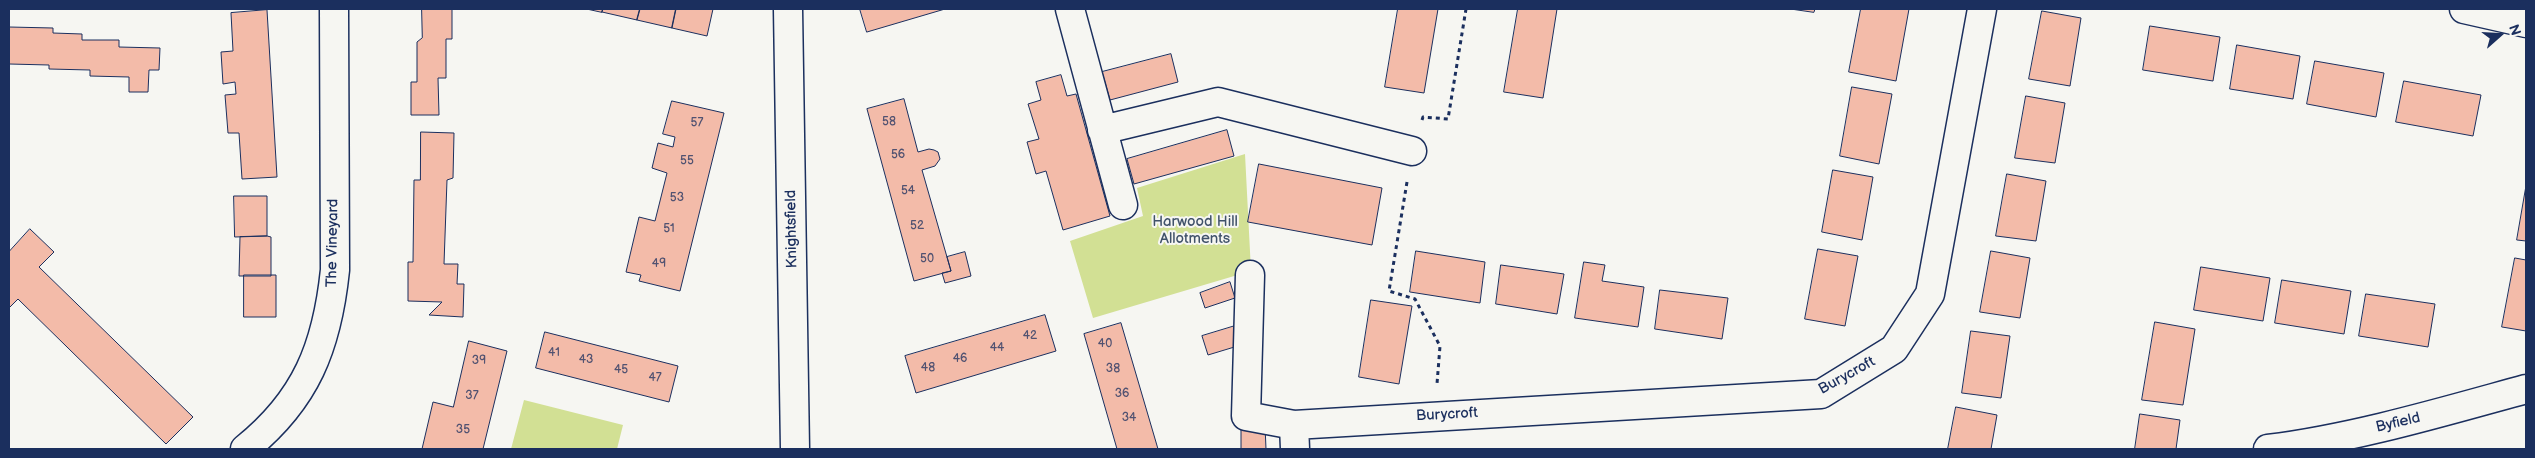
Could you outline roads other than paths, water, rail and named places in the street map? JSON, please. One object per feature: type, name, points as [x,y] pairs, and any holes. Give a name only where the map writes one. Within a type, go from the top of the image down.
[{"type":"street","name":"The Vineyard","points":[[245,449],[270,429],[294,399],[312,369],[331,305],[335,270],[334,9]]},
{"type":"street","name":"Knightsfield","points":[[788,9],[795,449]]},
{"type":"street","points":[[1070,9],[1123,205]]},
{"type":"street","name":"Burycroft","points":[[1250,275],[1246,416],[1295,437],[1382,418],[1820,394],[1894,349],[1930,294],[1982,9]]},
{"type":"street","points":[[2464,9],[2526,23]]},
{"type":"street","points":[[1102,130],[1218,102],[1412,151]]},
{"type":"street","name":"Byfield","points":[[2268,449],[2303,445],[2351,434],[2526,389]]},
{"type":"park label","name":"Harwood Hill Allotments","points":[[1195,230]]}]
